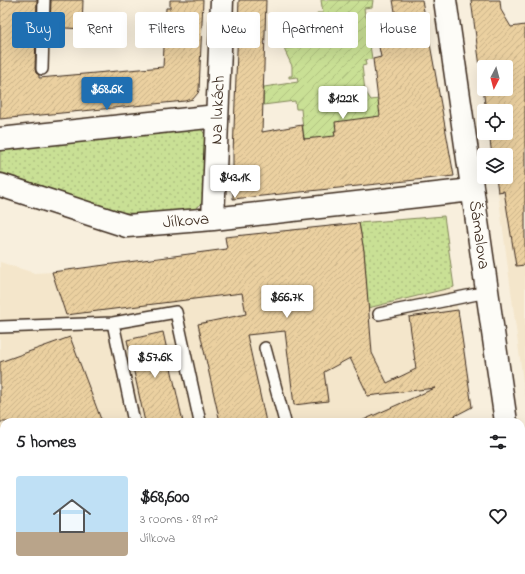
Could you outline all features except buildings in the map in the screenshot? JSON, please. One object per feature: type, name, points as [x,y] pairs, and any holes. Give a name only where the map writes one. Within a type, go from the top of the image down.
[{"type":"street","name":"Na lukách","points":[[213,219],[222,0]]},
{"type":"street","name":"Šámalova","points":[[445,0],[504,418]]},
{"type":"street","points":[[0,139],[217,116]]},
{"type":"street","name":"Jílkova","points":[[0,185],[127,226],[213,219],[472,190]]},
{"type":"lane","points":[[42,69],[44,0]]},
{"type":"lane","points":[[379,314],[487,292]]},
{"type":"lane","points":[[0,328],[113,323],[176,312],[199,418]]},
{"type":"lane","points":[[113,323],[133,418]]},
{"type":"lane","points":[[265,348],[284,418]]},
{"type":"shaded area","points":[[525,63],[525,397],[497,184],[513,184],[513,148],[506,148],[506,140],[513,140],[513,104],[485,104],[484,96],[513,96],[513,66]]},
{"type":"shaded area","points":[[359,223],[364,251],[368,308],[454,287],[472,407],[451,418],[0,418],[0,262],[34,273],[52,272],[227,249],[225,237]]},
{"type":"green space","points":[[321,0],[373,0],[372,7],[364,8],[366,17],[366,48],[370,48],[372,59],[365,60],[366,65],[362,66],[365,91],[371,100],[386,98],[382,116],[352,129],[335,131],[336,142],[315,144],[314,138],[304,139],[301,109],[296,109],[295,101],[263,105],[264,87],[298,82],[297,77],[289,78],[289,76],[292,76],[292,66],[284,49],[358,48],[358,12],[323,12]]},
{"type":"green space","points":[[196,127],[202,130],[207,138],[205,199],[194,210],[141,214],[118,212],[0,172],[0,147]]},
{"type":"green space","points":[[444,216],[454,287],[368,308],[364,251],[359,223]]}]
